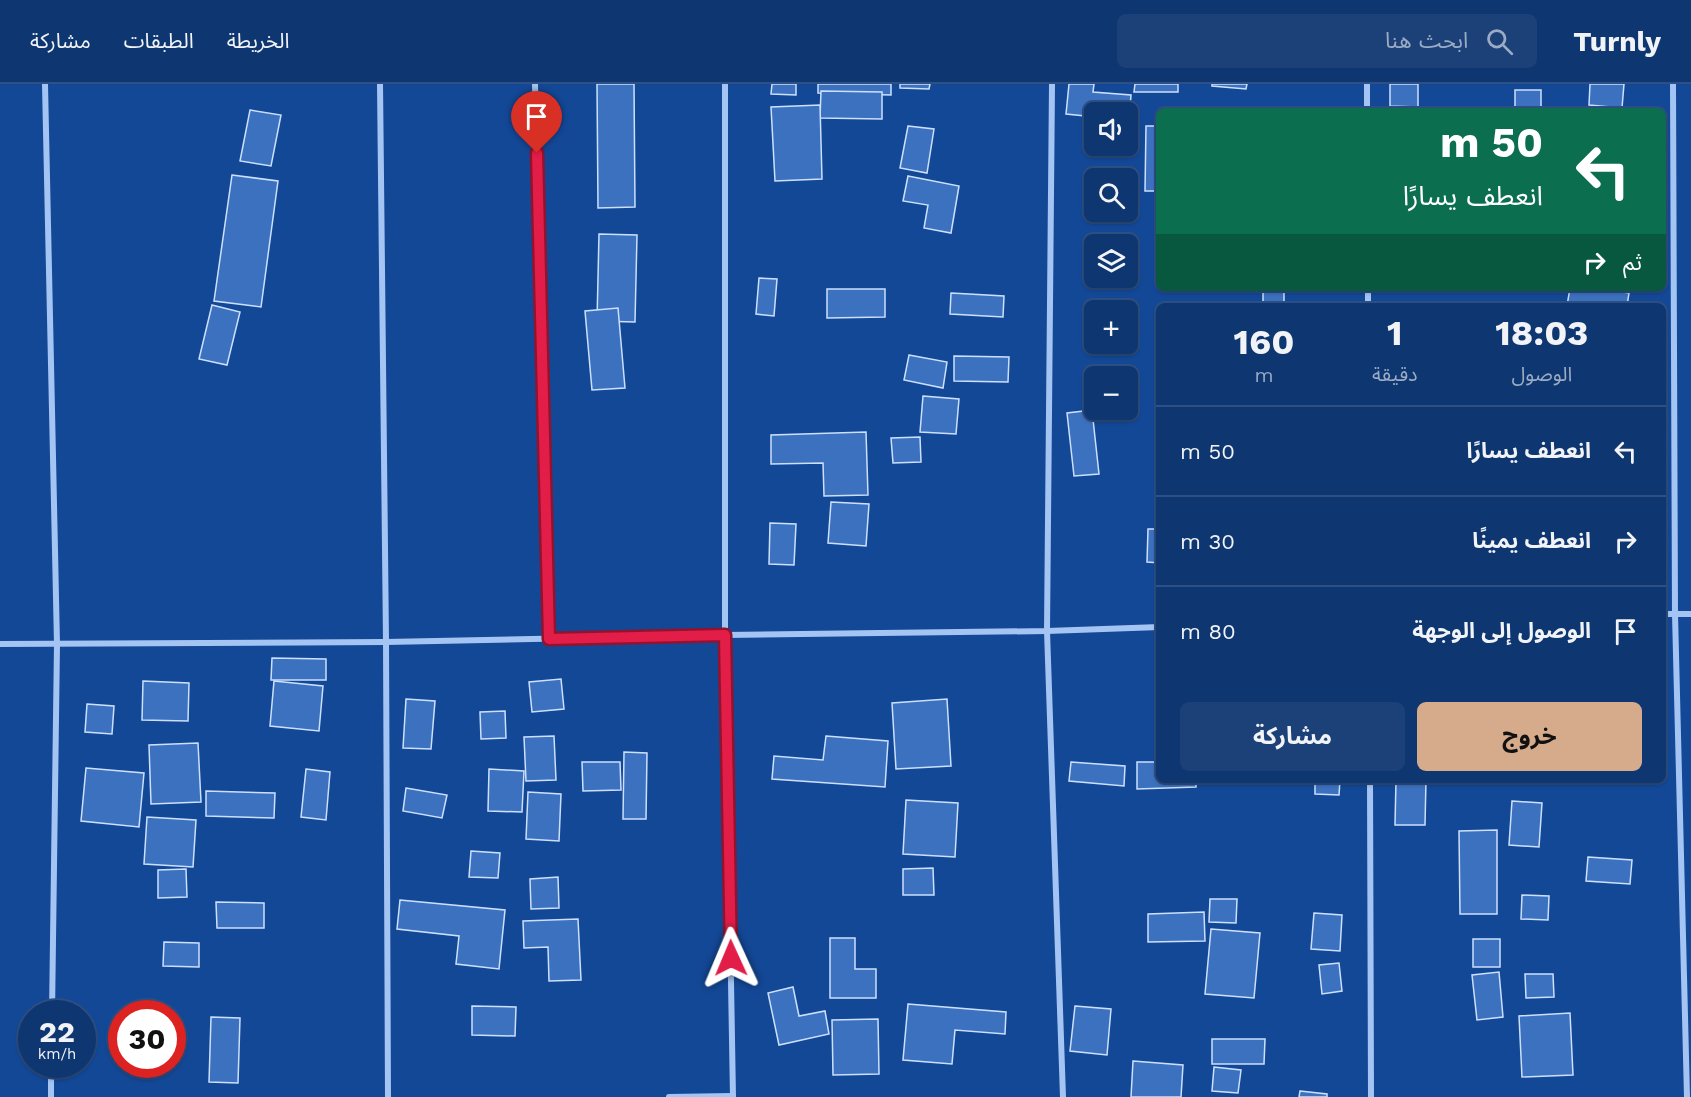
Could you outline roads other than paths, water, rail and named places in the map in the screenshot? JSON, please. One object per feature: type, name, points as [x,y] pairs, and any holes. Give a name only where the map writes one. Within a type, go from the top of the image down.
[{"type":"street","points":[[45,84],[57,644],[52,1000]]},
{"type":"street","points":[[380,84],[386,642],[387,1097]]},
{"type":"street","points":[[535,84],[549,639]]},
{"type":"street","points":[[669,1097],[733,1097],[725,635],[725,84]]},
{"type":"street","points":[[1052,84],[1047,631],[1063,1097]]},
{"type":"street","points":[[1367,84],[1367,108]]},
{"type":"street","points":[[1673,84],[1675,614],[1687,1097]]},
{"type":"street","points":[[1666,614],[1691,614]]},
{"type":"street","points":[[0,644],[386,642],[1156,627]]},
{"type":"street","points":[[1370,783],[1371,1097]]},
{"type":"street","points":[[51,1078],[51,1097]]}]
